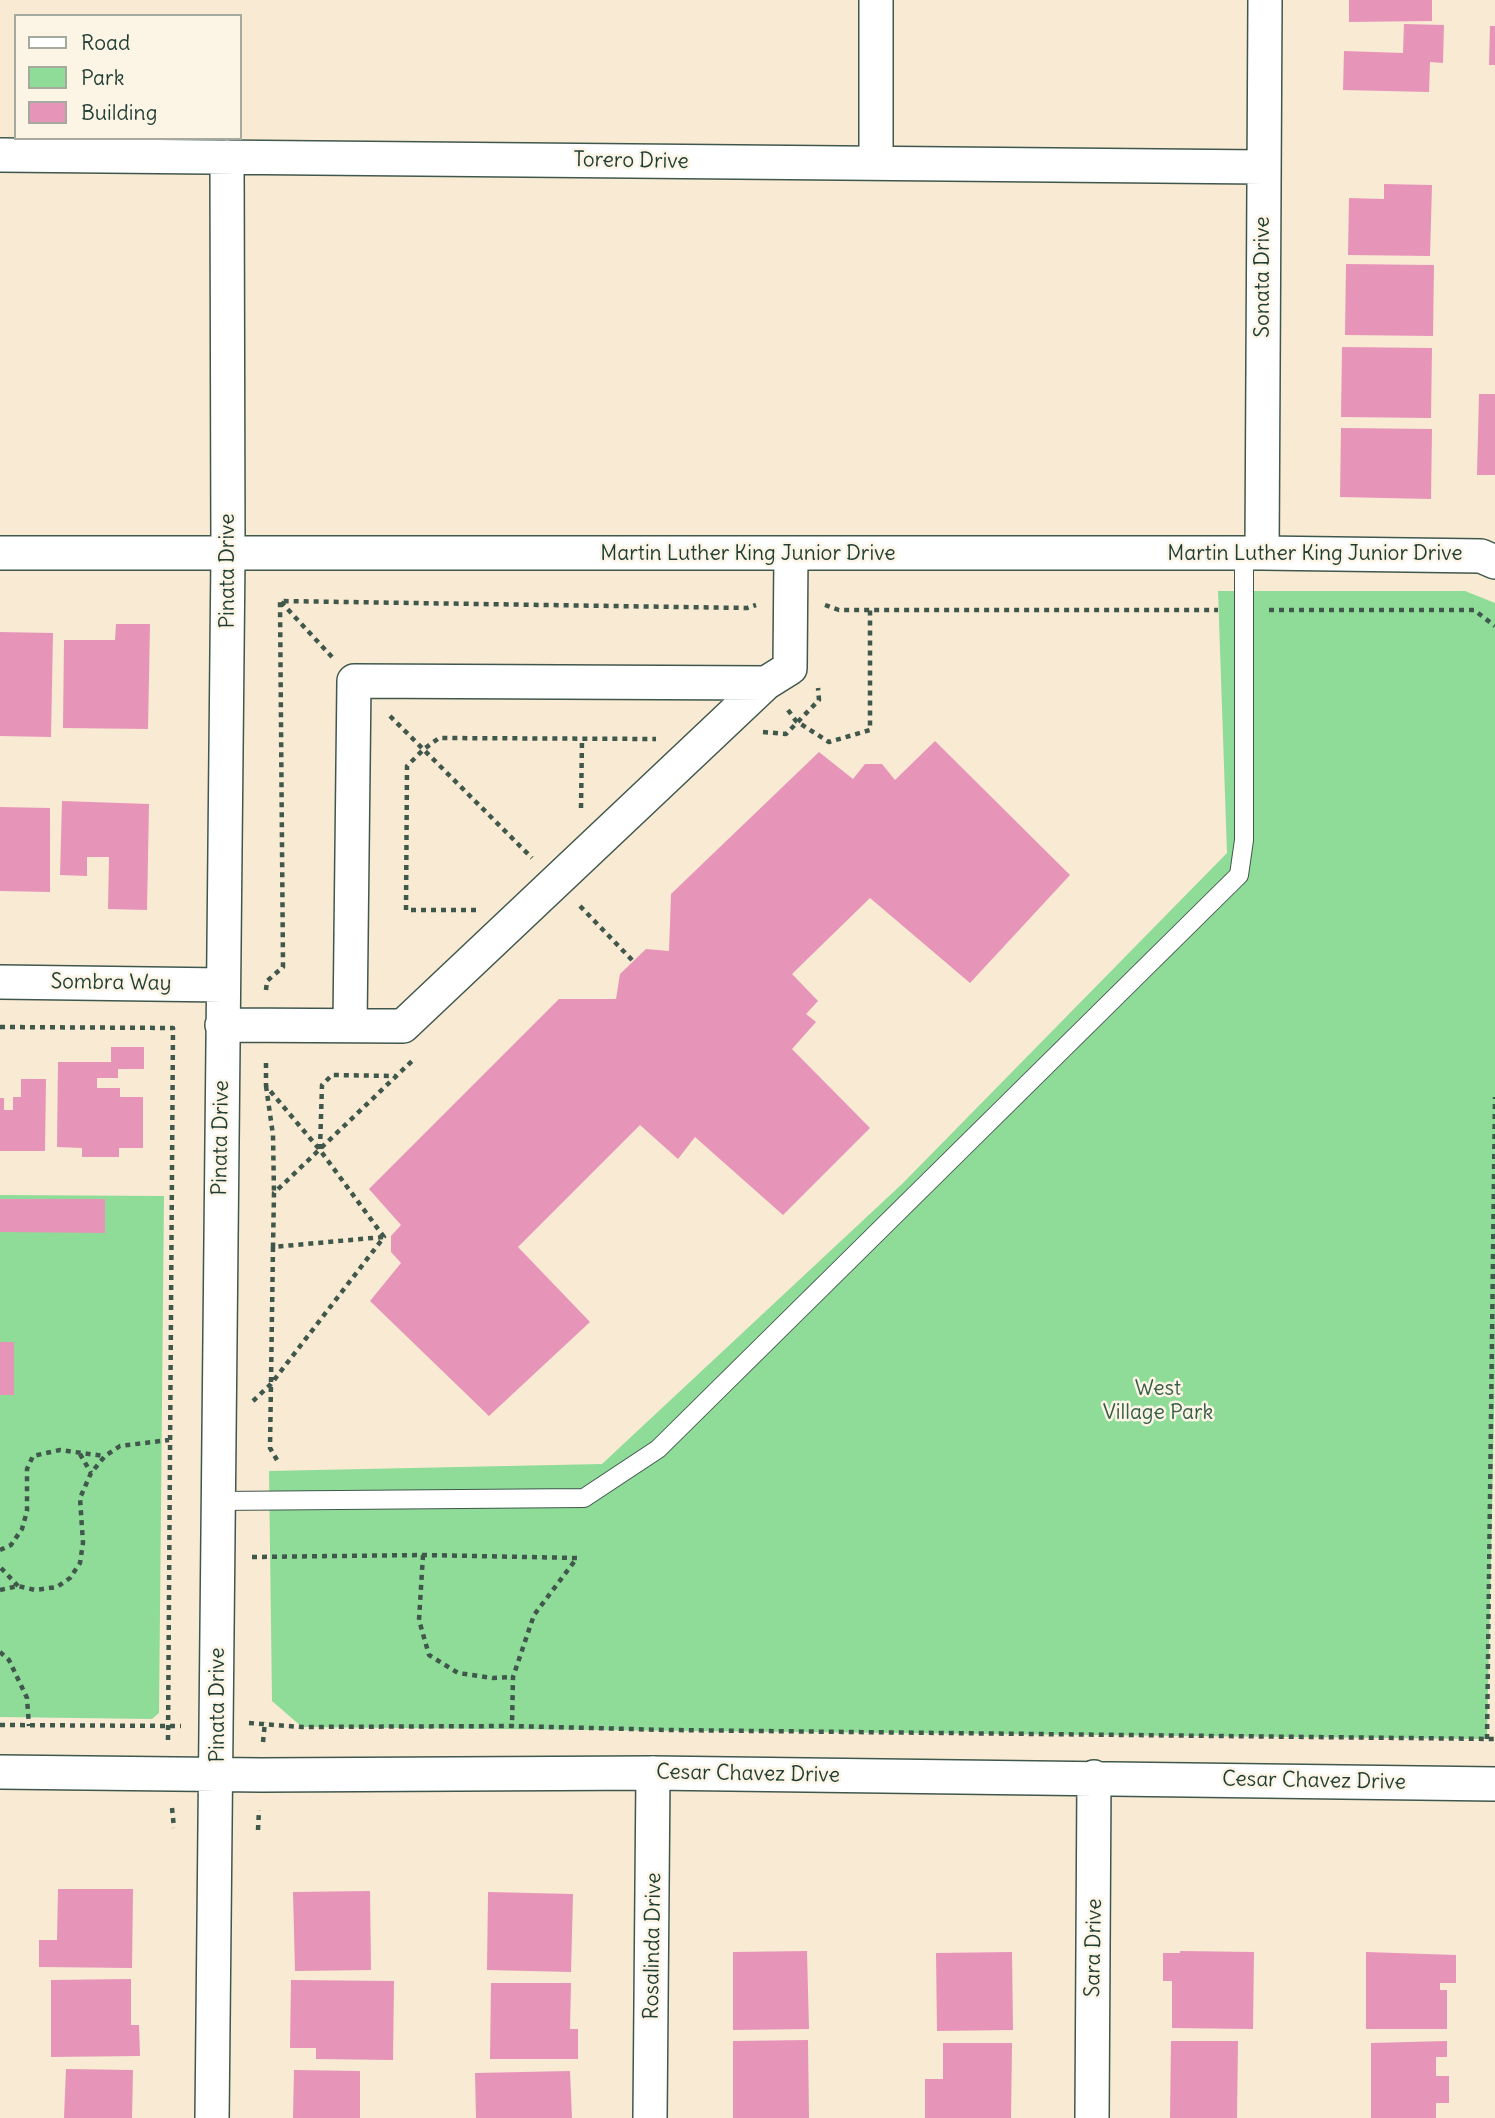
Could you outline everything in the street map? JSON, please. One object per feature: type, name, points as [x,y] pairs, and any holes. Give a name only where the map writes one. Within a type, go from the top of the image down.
[{"type":"street","points":[[876,0],[876,163]]},
{"type":"street","name":"Sonata Drive","points":[[1253,553],[1265,0]]},
{"type":"street","name":"Torero Drive","points":[[0,155],[1263,167]]},
{"type":"street","name":"Pinata Drive","points":[[212,2118],[218,1774],[217,1501],[228,555],[227,157]]},
{"type":"street","name":"Martin Luther King Junior Drive","points":[[0,553],[1253,553],[1481,555],[1495,562]]},
{"type":"street","points":[[222,1025],[403,1026],[766,683],[790,668],[791,554]]},
{"type":"street","points":[[351,1026],[354,681],[766,683]]},
{"type":"street","name":"Sombra Way","points":[[0,982],[223,985]]},
{"type":"street","name":"Cesar Chavez Drive","points":[[0,1772],[653,1773],[1495,1784]]},
{"type":"street","name":"Rosalinda Drive","points":[[650,2118],[653,1773]]},
{"type":"street","name":"Sara Drive","points":[[1092,2118],[1094,1777]]},
{"type":"lane","points":[[217,1501],[584,1498],[658,1449],[1239,875],[1244,840],[1253,553]]},
{"type":"path","points":[[281,601],[354,681],[634,961]]},
{"type":"path","points":[[820,615],[824,605]]},
{"type":"path","points":[[766,683],[796,721],[829,742],[870,730],[870,610]]},
{"type":"path","points":[[751,732],[786,734],[819,700],[818,675]]},
{"type":"path","points":[[484,910],[406,910],[407,766],[424,749],[439,738],[662,739]]},
{"type":"path","points":[[581,816],[582,739]]},
{"type":"path","points":[[0,1027],[173,1028],[168,1727],[174,1828]]},
{"type":"path","points":[[274,1193],[416,1057]]},
{"type":"path","points":[[320,1150],[322,1085],[332,1075],[396,1076]]},
{"type":"path","points":[[266,1086],[273,1135],[274,1193],[270,1448],[277,1460]]},
{"type":"path","points":[[1487,1739],[1495,1097]]},
{"type":"path","points":[[273,1247],[383,1237]]},
{"type":"path","points":[[0,1590],[18,1586],[35,1590],[57,1587],[70,1578],[80,1563],[83,1543],[80,1498],[91,1474],[104,1456],[120,1446],[169,1440]]},
{"type":"path","points":[[0,1550],[11,1545],[22,1529],[27,1511],[27,1469],[33,1456],[60,1450],[104,1456]]},
{"type":"path","points":[[80,1454],[91,1474]]},
{"type":"path","points":[[217,1558],[424,1555],[577,1558],[534,1615],[513,1677],[512,1726]]},
{"type":"path","points":[[424,1555],[418,1620],[429,1655],[458,1673],[494,1678],[513,1677]]},
{"type":"path","points":[[0,1569],[18,1586]]},
{"type":"path","points":[[0,1651],[9,1660],[27,1698],[29,1726]]},
{"type":"path","points":[[265,1722],[302,1727],[512,1726],[1495,1739]]},
{"type":"path","points":[[0,1725],[168,1727]]},
{"type":"green space","name":"West Village Park","points":[[1218,591],[1465,591],[1495,603],[1495,1367],[1487,1739],[302,1727],[272,1701],[269,1471],[602,1464],[903,1183],[1227,853]]},
{"type":"green space","points":[[0,1195],[164,1196],[159,1713],[152,1719],[0,1717]]},
{"type":"building","points":[[1349,0],[1432,0],[1432,21],[1349,22]]},
{"type":"building","points":[[1404,24],[1444,25],[1443,63],[1430,62],[1429,92],[1343,90],[1344,51],[1403,53]]},
{"type":"building","points":[[1490,26],[1495,26],[1495,65],[1489,65]]},
{"type":"building","points":[[1384,184],[1432,185],[1430,256],[1348,255],[1349,198],[1384,199]]},
{"type":"building","points":[[1346,264],[1434,265],[1433,336],[1345,335]]},
{"type":"building","points":[[1342,347],[1432,348],[1431,418],[1341,417]]},
{"type":"building","points":[[1479,394],[1495,394],[1495,475],[1477,475]]},
{"type":"building","points":[[1341,428],[1432,429],[1431,499],[1340,497]]},
{"type":"building","points":[[116,624],[150,624],[148,729],[63,728],[64,640],[115,640]]},
{"type":"building","points":[[0,632],[53,633],[51,737],[0,736]]},
{"type":"building","points":[[935,741],[1070,875],[970,983],[870,898],[792,974],[818,1001],[806,1014],[816,1022],[792,1049],[870,1128],[783,1215],[695,1137],[678,1159],[640,1125],[518,1247],[590,1322],[489,1416],[370,1301],[401,1263],[391,1252],[391,1236],[401,1225],[369,1189],[559,999],[616,999],[620,974],[646,949],[669,951],[671,894],[819,752],[853,779],[865,764],[882,764],[895,780]]},
{"type":"building","points":[[62,801],[149,804],[147,910],[108,909],[109,857],[87,857],[87,876],[60,875]]},
{"type":"building","points":[[0,807],[50,808],[50,892],[0,891]]},
{"type":"building","points":[[111,1047],[144,1047],[144,1069],[118,1069],[118,1078],[97,1078],[97,1088],[120,1088],[120,1097],[143,1097],[143,1148],[119,1148],[119,1157],[82,1157],[82,1148],[57,1147],[58,1062],[111,1062]]},
{"type":"building","points":[[21,1079],[46,1079],[45,1151],[0,1151],[0,1098],[4,1098],[4,1110],[13,1110],[13,1097],[21,1097]]},
{"type":"building","points":[[0,1199],[105,1199],[105,1233],[0,1232]]},
{"type":"building","points":[[0,1342],[14,1342],[14,1395],[0,1395]]},
{"type":"building","points":[[58,1889],[133,1889],[132,1968],[39,1967],[39,1940],[57,1940]]},
{"type":"building","points":[[370,1891],[371,1970],[295,1971],[293,1892]]},
{"type":"building","points":[[488,1892],[573,1894],[571,1972],[487,1970]]},
{"type":"building","points":[[807,1951],[809,2029],[733,2030],[733,1952]]},
{"type":"building","points":[[1012,1952],[1013,2030],[937,2031],[936,1953]]},
{"type":"building","points":[[1254,1952],[1253,2029],[1172,2028],[1172,1981],[1163,1981],[1163,1953]]},
{"type":"building","points":[[1366,1952],[1456,1955],[1456,1983],[1440,1983],[1440,1990],[1447,1990],[1447,2029],[1366,2029]]},
{"type":"building","points":[[131,1979],[131,2025],[139,2025],[140,2056],[51,2057],[51,1980]]},
{"type":"building","points":[[291,1980],[394,1981],[393,2060],[316,2059],[316,2048],[290,2048]]},
{"type":"building","points":[[491,1983],[571,1983],[570,2029],[578,2029],[578,2059],[490,2059]]},
{"type":"building","points":[[808,2040],[809,2118],[733,2118],[733,2041]]},
{"type":"building","points":[[1171,2041],[1238,2041],[1237,2118],[1170,2118]]},
{"type":"building","points":[[1447,2041],[1447,2057],[1436,2057],[1436,2076],[1449,2076],[1449,2103],[1436,2103],[1436,2118],[1371,2118],[1371,2043]]},
{"type":"building","points":[[943,2043],[1012,2043],[1011,2118],[925,2118],[925,2079],[943,2079]]},
{"type":"building","points":[[66,2069],[133,2070],[132,2118],[64,2118]]},
{"type":"building","points":[[294,2070],[360,2071],[360,2118],[293,2118]]},
{"type":"building","points":[[570,2071],[572,2118],[476,2118],[475,2073]]}]
